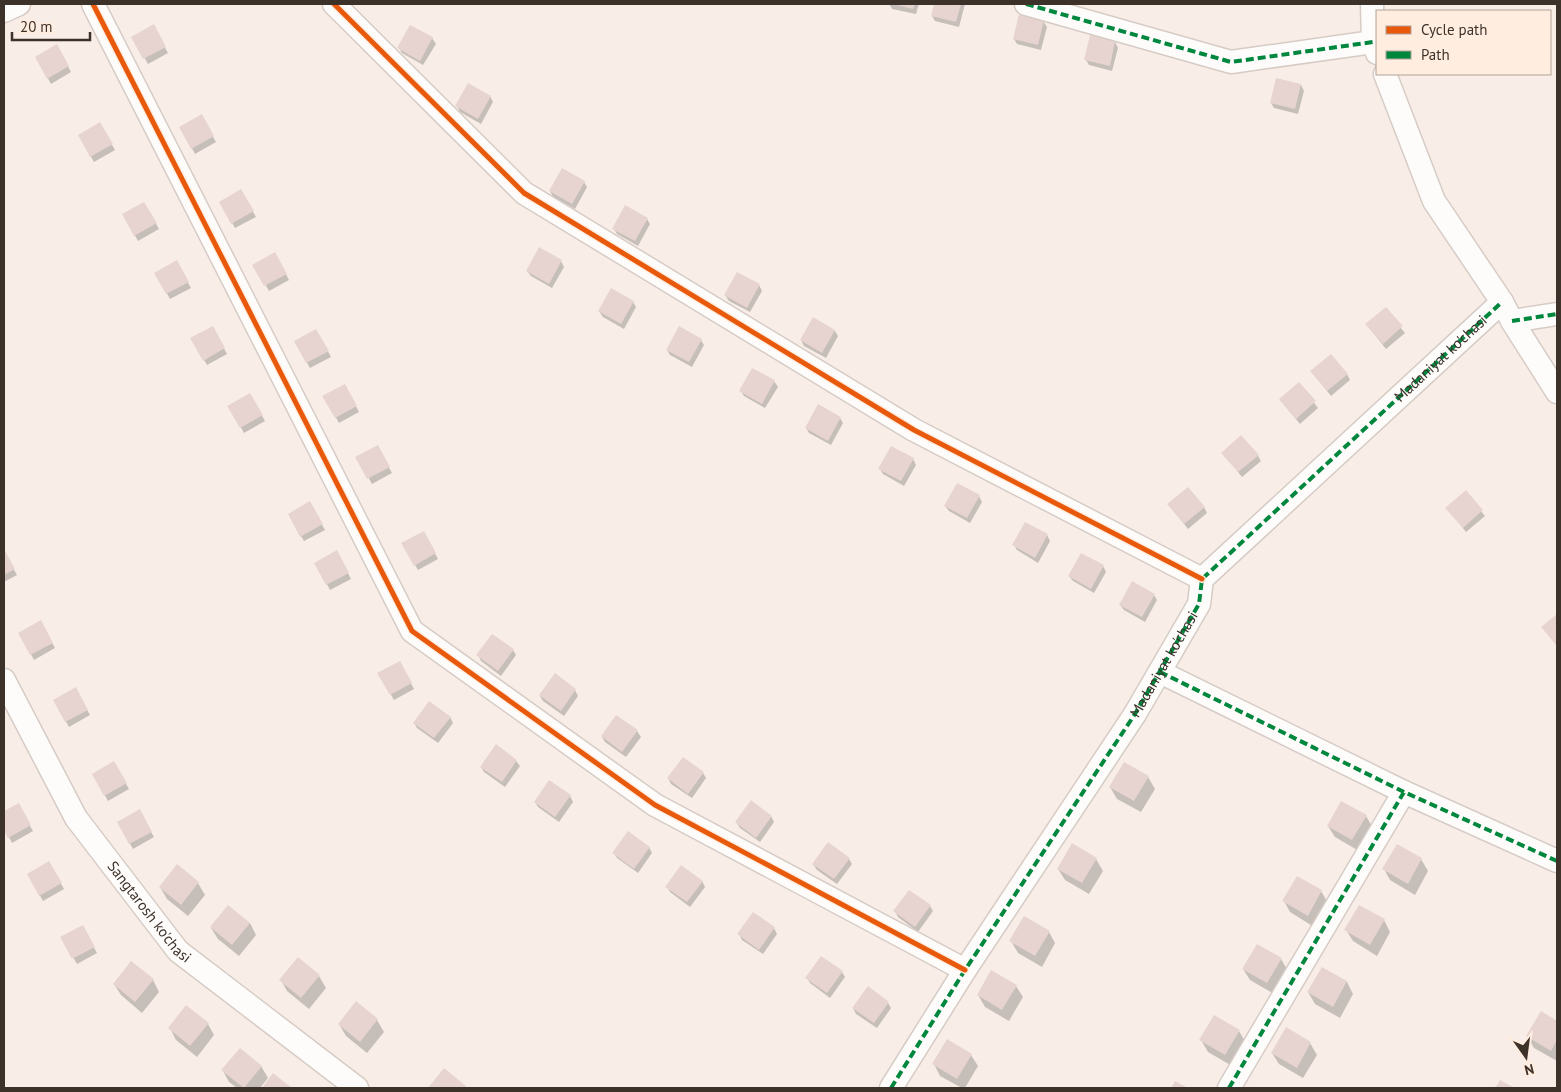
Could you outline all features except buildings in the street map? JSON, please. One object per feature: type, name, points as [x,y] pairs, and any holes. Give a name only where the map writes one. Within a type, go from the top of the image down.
[{"type":"street","points":[[4,11],[19,4]]},
{"type":"street","points":[[93,4],[412,631],[655,805],[966,970]]},
{"type":"street","points":[[334,4],[524,193],[914,430],[1202,579]]},
{"type":"street","points":[[1026,4],[1231,62],[1375,47],[1372,4]]},
{"type":"street","points":[[1385,75],[1434,201],[1507,311],[1557,392]]},
{"type":"street","points":[[1507,311],[1557,314]]},
{"type":"street","name":"Madaniyat ko'chasi","points":[[891,1088],[966,970],[1135,714],[1199,604],[1202,579],[1507,311]]},
{"type":"street","points":[[1160,672],[1404,792],[1557,861]]},
{"type":"street","name":"Sangtarosh ko'chasi","points":[[4,680],[76,818],[178,951],[358,1088]]},
{"type":"street","points":[[1229,1088],[1404,792]]},
{"type":"marked path","points":[[1026,4],[1231,62],[1373,42]]},
{"type":"marked path","points":[[891,1088],[965,970],[1135,714],[1199,604],[1202,579],[1502,302]]},
{"type":"marked path","points":[[1512,321],[1557,314]]},
{"type":"marked path","points":[[1160,672],[1404,792],[1557,861]]},
{"type":"marked path","points":[[1229,1088],[1404,792]]},
{"type":"cycle path","points":[[93,4],[412,631],[655,805],[965,970]]},
{"type":"cycle path","points":[[334,4],[524,193],[914,430],[1202,579]]}]
